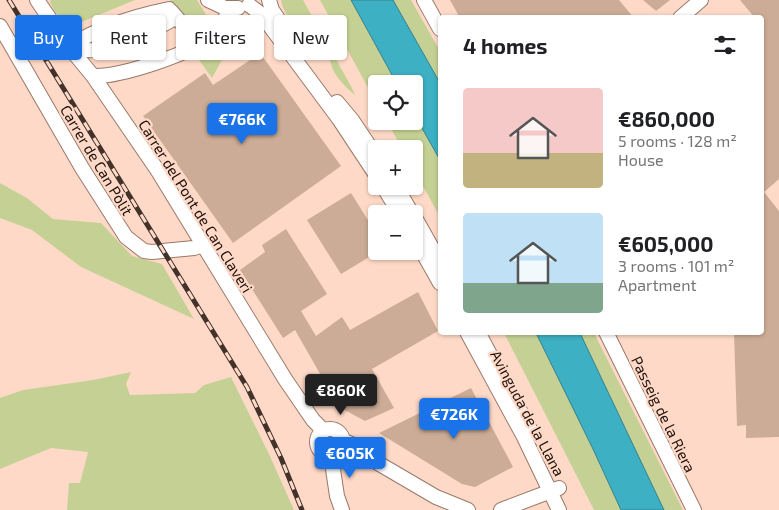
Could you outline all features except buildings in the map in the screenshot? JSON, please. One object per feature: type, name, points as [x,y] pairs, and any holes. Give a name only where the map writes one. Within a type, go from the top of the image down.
[{"type":"street","name":"Carrer del Pont de Can Claveri","points":[[37,0],[47,15]]},
{"type":"street","points":[[208,0],[230,9],[253,3],[368,163]]},
{"type":"street","points":[[269,0],[272,10],[284,28],[368,144]]},
{"type":"street","points":[[424,0],[438,25]]},
{"type":"street","points":[[684,15],[701,0]]},
{"type":"street","points":[[82,50],[97,50],[163,26],[170,9]]},
{"type":"street","points":[[227,15],[230,9]]},
{"type":"street","name":"Carrer de Can Pòlit","points":[[0,26],[82,168],[126,237],[144,251],[152,252],[194,248],[203,245]]},
{"type":"street","points":[[93,76],[104,77],[176,55]]},
{"type":"street","name":"Carrer del Pont de Can Claveri","points":[[80,60],[93,76],[158,171],[285,379],[313,420],[324,431]]},
{"type":"street","points":[[423,232],[438,259]]},
{"type":"street","points":[[423,252],[438,279]]},
{"type":"street","name":"Avinguda de la Llana","points":[[469,335],[524,437],[555,490],[570,510]]},
{"type":"street","name":"Avinguda de la Llana","points":[[480,335],[517,404],[555,490],[559,510]]},
{"type":"street","name":"Passeig de la Riera","points":[[607,335],[694,510]]},
{"type":"street","points":[[342,510],[337,496],[338,449],[341,434],[336,430],[324,431],[318,436],[318,447],[326,455],[338,449],[353,454],[359,452],[436,497],[468,510]]},
{"type":"street","points":[[501,510],[555,490]]},
{"type":"green space","points":[[51,0],[135,0],[99,15],[92,15],[92,18],[82,22],[82,15],[59,15],[50,2]]},
{"type":"green space","points":[[170,0],[197,0],[206,15],[180,15]]},
{"type":"green space","points":[[281,0],[303,0],[311,15],[287,15]]},
{"type":"green space","points":[[320,0],[351,0],[392,75],[368,75],[368,87],[347,49],[347,15],[328,15]]},
{"type":"green space","points":[[393,0],[411,0],[438,47],[438,79]]},
{"type":"green space","points":[[199,60],[222,60],[212,78]]},
{"type":"green space","points":[[330,60],[336,60],[355,95],[343,84],[334,72]]},
{"type":"green space","points":[[392,130],[423,130],[438,156],[438,213],[423,186],[423,140],[397,140]]},
{"type":"green space","points":[[0,183],[27,198],[53,219],[101,223],[132,256],[162,264],[194,319],[81,267],[32,230],[0,218]]},
{"type":"green space","points":[[505,335],[537,335],[621,510],[594,510]]},
{"type":"green space","points":[[581,335],[595,335],[683,510],[664,510]]},
{"type":"green space","points":[[131,372],[126,384],[130,395],[195,393],[204,385],[231,377],[294,510],[67,510],[69,483],[80,483],[88,452],[51,448],[0,469],[0,398],[23,390],[93,380]]},
{"type":"water","points":[[351,0],[393,0],[438,79],[438,156],[423,130],[423,75],[392,75]]},
{"type":"water","points":[[537,335],[581,335],[664,510],[621,510]]},
{"type":"railway","points":[[9,0],[247,387],[281,458],[302,510]]}]
